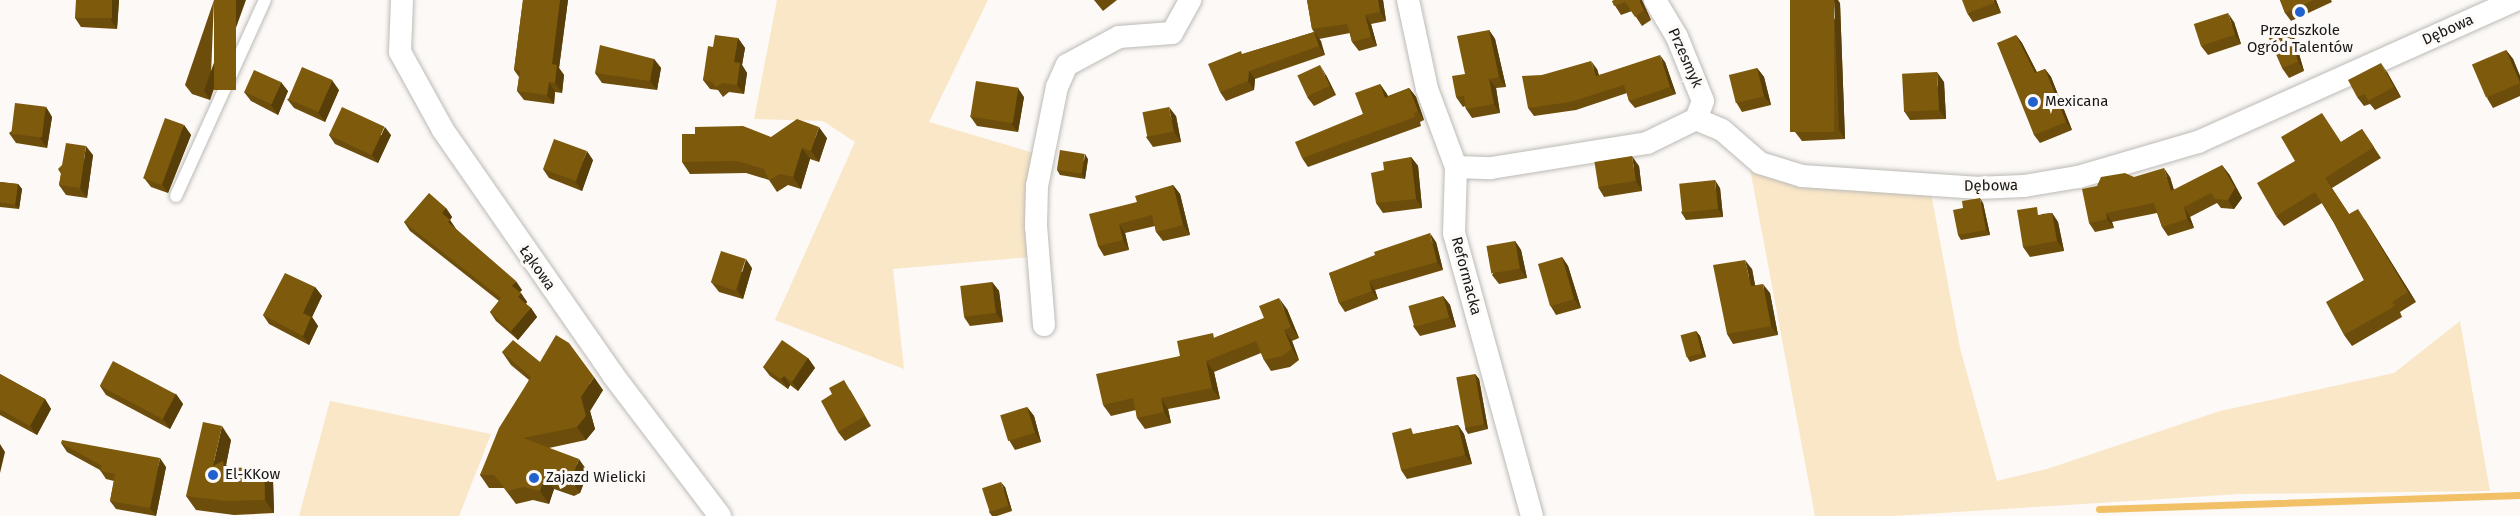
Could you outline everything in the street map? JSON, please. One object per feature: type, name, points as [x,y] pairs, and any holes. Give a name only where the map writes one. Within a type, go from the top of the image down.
[{"type":"street","name":"Łąkowa","points":[[402,0],[400,52],[443,130],[613,375],[720,516]]},
{"type":"street","points":[[1044,325],[1037,186],[1057,87],[1067,65],[1119,37],[1172,33],[1190,0]]},
{"type":"street","name":"Reformacka","points":[[1408,0],[1427,89],[1456,167],[1454,233],[1532,516]]},
{"type":"street","name":"Przesmyk","points":[[1655,0],[1677,37],[1703,101],[1696,119]]},
{"type":"street","name":"Dębowa","points":[[1696,119],[1722,130],[1760,163],[1802,176],[1976,188],[2024,186],[2078,177],[2198,142],[2516,0]]},
{"type":"street","points":[[1456,167],[1491,168],[1647,143],[1696,119]]},
{"type":"lane","points":[[176,196],[265,0]]},
{"type":"shaded area","points":[[777,0],[988,0],[929,122],[1037,154],[1029,257],[893,269],[904,369],[775,320],[855,142],[823,121],[754,119]]},
{"type":"shaded area","points":[[1749,163],[1931,193],[1960,348],[1997,481],[2047,469],[2220,411],[2394,373],[2460,321],[2490,491],[2239,494],[1894,516],[1815,516]]},
{"type":"shaded area","points":[[330,401],[491,434],[459,516],[299,516]]},
{"type":"building","points":[[76,0],[112,0],[112,18],[76,18]]},
{"type":"building","points":[[214,0],[236,0],[236,90],[214,90]]},
{"type":"building","points":[[523,0],[560,0],[552,64],[557,65],[555,83],[549,82],[547,95],[517,91],[520,71],[514,70]]},
{"type":"building","points":[[1307,0],[1378,0],[1380,12],[1365,15],[1371,37],[1352,42],[1347,24],[1312,29]]},
{"type":"building","points":[[1639,0],[1644,10],[1635,17],[1625,2],[1614,6],[1612,1]]},
{"type":"building","points":[[1790,0],[1834,0],[1834,132],[1790,132]]},
{"type":"building","points":[[1962,0],[1993,0],[1995,3],[1967,13]]},
{"type":"building","points":[[2280,0],[2314,0],[2285,13]]},
{"type":"building","points":[[2228,13],[2235,35],[2201,46],[2194,24]]},
{"type":"building","points":[[2288,27],[2298,62],[2282,68],[2268,36]]},
{"type":"building","points":[[1489,30],[1499,77],[1489,79],[1494,104],[1466,109],[1464,96],[1456,97],[1452,76],[1465,74],[1457,36]]},
{"type":"building","points":[[1314,32],[1319,46],[1249,71],[1248,81],[1220,92],[1208,64],[1241,51],[1242,54]]},
{"type":"building","points":[[715,35],[738,38],[734,62],[740,63],[737,85],[723,83],[716,87],[711,81],[703,80],[708,46],[713,47]]},
{"type":"building","points":[[2016,35],[2035,73],[2045,69],[2066,122],[2034,135],[1997,43]]},
{"type":"building","points":[[600,45],[654,59],[650,81],[595,73]]},
{"type":"building","points":[[2506,50],[2520,83],[2486,98],[2472,64]]},
{"type":"building","points":[[1660,55],[1670,87],[1629,101],[1624,85],[1570,102],[1528,108],[1522,76],[1542,75],[1591,61],[1596,76]]},
{"type":"building","points":[[2381,63],[2394,87],[2368,101],[2365,94],[2357,97],[2348,80]]},
{"type":"building","points":[[1320,65],[1330,86],[1307,96],[1297,76]]},
{"type":"building","points":[[302,67],[332,80],[319,112],[288,99]]},
{"type":"building","points":[[1757,68],[1764,96],[1736,103],[1729,75]]},
{"type":"building","points":[[254,70],[281,82],[272,104],[244,92]]},
{"type":"building","points":[[1937,72],[1939,110],[1904,112],[1902,74]]},
{"type":"building","points":[[976,81],[1018,88],[1013,123],[970,117]]},
{"type":"building","points":[[1380,84],[1385,98],[1409,88],[1418,111],[1414,113],[1415,117],[1302,158],[1295,142],[1363,114],[1355,93]]},
{"type":"building","points":[[15,103],[46,107],[42,138],[11,134]]},
{"type":"building","points":[[342,107],[385,127],[371,155],[329,135]]},
{"type":"building","points":[[1169,107],[1174,132],[1147,137],[1142,112]]},
{"type":"building","points":[[2322,113],[2341,142],[2362,129],[2374,147],[2325,178],[2349,214],[2358,209],[2408,292],[2392,302],[2395,306],[2344,335],[2326,302],[2364,280],[2334,223],[2315,192],[2276,216],[2257,183],[2295,161],[2281,137]]},
{"type":"building","points":[[165,118],[184,125],[162,185],[143,178]]},
{"type":"building","points":[[797,119],[819,127],[811,151],[802,148],[793,177],[780,174],[769,180],[764,169],[737,161],[682,162],[682,134],[695,134],[695,127],[743,126],[771,137]]},
{"type":"building","points":[[554,139],[587,151],[576,181],[543,169]]},
{"type":"building","points":[[66,143],[86,146],[80,188],[59,185],[61,174],[58,169],[62,165]]},
{"type":"building","points":[[1060,150],[1085,154],[1082,174],[1057,170]]},
{"type":"building","points":[[1632,156],[1636,181],[1598,187],[1594,162]]},
{"type":"building","points":[[1411,157],[1416,199],[1376,203],[1371,173],[1384,170],[1383,162]]},
{"type":"building","points":[[2222,165],[2235,188],[2228,200],[2215,199],[2211,193],[2184,207],[2187,219],[2162,227],[2154,203],[2106,213],[2107,219],[2089,223],[2082,189],[2097,186],[2101,177],[2125,173],[2134,177],[2164,168],[2171,191]]},
{"type":"building","points":[[1715,180],[1718,209],[1682,213],[1679,184]]},
{"type":"building","points":[[0,182],[18,184],[15,205],[0,202]]},
{"type":"building","points":[[1173,185],[1183,225],[1156,232],[1152,215],[1119,224],[1123,240],[1098,246],[1089,214],[1137,202],[1135,196]]},
{"type":"building","points":[[429,193],[446,208],[442,213],[450,220],[448,222],[516,281],[512,286],[521,293],[518,297],[531,308],[511,331],[490,312],[501,298],[404,222]]},
{"type":"building","points":[[1980,198],[1986,230],[1958,235],[1953,210],[1963,208],[1962,201]]},
{"type":"building","points":[[2037,207],[2038,215],[2052,213],[2057,241],[2023,247],[2017,210]]},
{"type":"building","points":[[1430,233],[1437,262],[1369,281],[1372,291],[1339,303],[1329,273],[1375,255],[1374,252]]},
{"type":"building","points":[[1515,241],[1520,269],[1491,274],[1486,246]]},
{"type":"building","points":[[721,251],[746,259],[736,290],[711,282]]},
{"type":"building","points":[[1562,257],[1574,299],[1550,306],[1538,264]]},
{"type":"building","points":[[1745,260],[1751,286],[1763,284],[1771,326],[1727,334],[1713,265]]},
{"type":"building","points":[[285,273],[315,287],[303,313],[311,317],[303,336],[263,315]]},
{"type":"building","points":[[992,282],[996,313],[964,317],[960,286]]},
{"type":"building","points":[[1443,296],[1449,317],[1414,327],[1408,306]]},
{"type":"building","points":[[1279,298],[1291,327],[1284,330],[1292,349],[1282,356],[1264,360],[1256,341],[1206,361],[1212,388],[1161,398],[1164,412],[1137,418],[1133,398],[1103,405],[1096,374],[1180,356],[1177,341],[1213,333],[1214,338],[1264,318],[1259,306]]},
{"type":"building","points":[[1696,331],[1702,353],[1686,357],[1681,335]]},
{"type":"building","points":[[556,335],[569,343],[594,377],[581,397],[586,416],[577,427],[523,438],[579,459],[571,480],[565,483],[545,476],[540,491],[524,487],[507,491],[494,475],[480,475],[499,428],[531,377],[502,352],[513,340],[540,362]]},
{"type":"building","points":[[782,340],[808,358],[792,382],[784,376],[781,379],[763,367]]},
{"type":"building","points":[[113,361],[176,394],[163,419],[100,386]]},
{"type":"building","points":[[0,374],[45,399],[30,426],[0,409]]},
{"type":"building","points":[[1475,374],[1484,424],[1465,428],[1456,377]]},
{"type":"building","points":[[844,380],[865,416],[838,432],[821,401],[832,394],[829,388]]},
{"type":"building","points":[[1027,407],[1035,433],[1008,441],[1000,415]]},
{"type":"building","points":[[203,422],[222,426],[213,466],[223,461],[224,469],[264,467],[265,500],[225,501],[186,496]]},
{"type":"building","points":[[1458,425],[1465,455],[1401,470],[1392,433],[1411,428],[1413,434]]},
{"type":"building","points":[[62,440],[160,458],[150,508],[110,501],[115,474],[100,471],[102,466],[61,443]]},
{"type":"building","points":[[1001,482],[1009,506],[990,512],[982,488]]},
{"type":"waterway","points":[[2099,509],[2520,495]]},
{"type":"place","name":"Przedszkole Ogród Talentów","points":[[2300,12]]},
{"type":"place","name":"Mexicana","points":[[2033,102]]},
{"type":"place","name":"El-KKow","points":[[213,475]]},
{"type":"place","name":"Zajazd Wielicki","points":[[534,478]]}]
